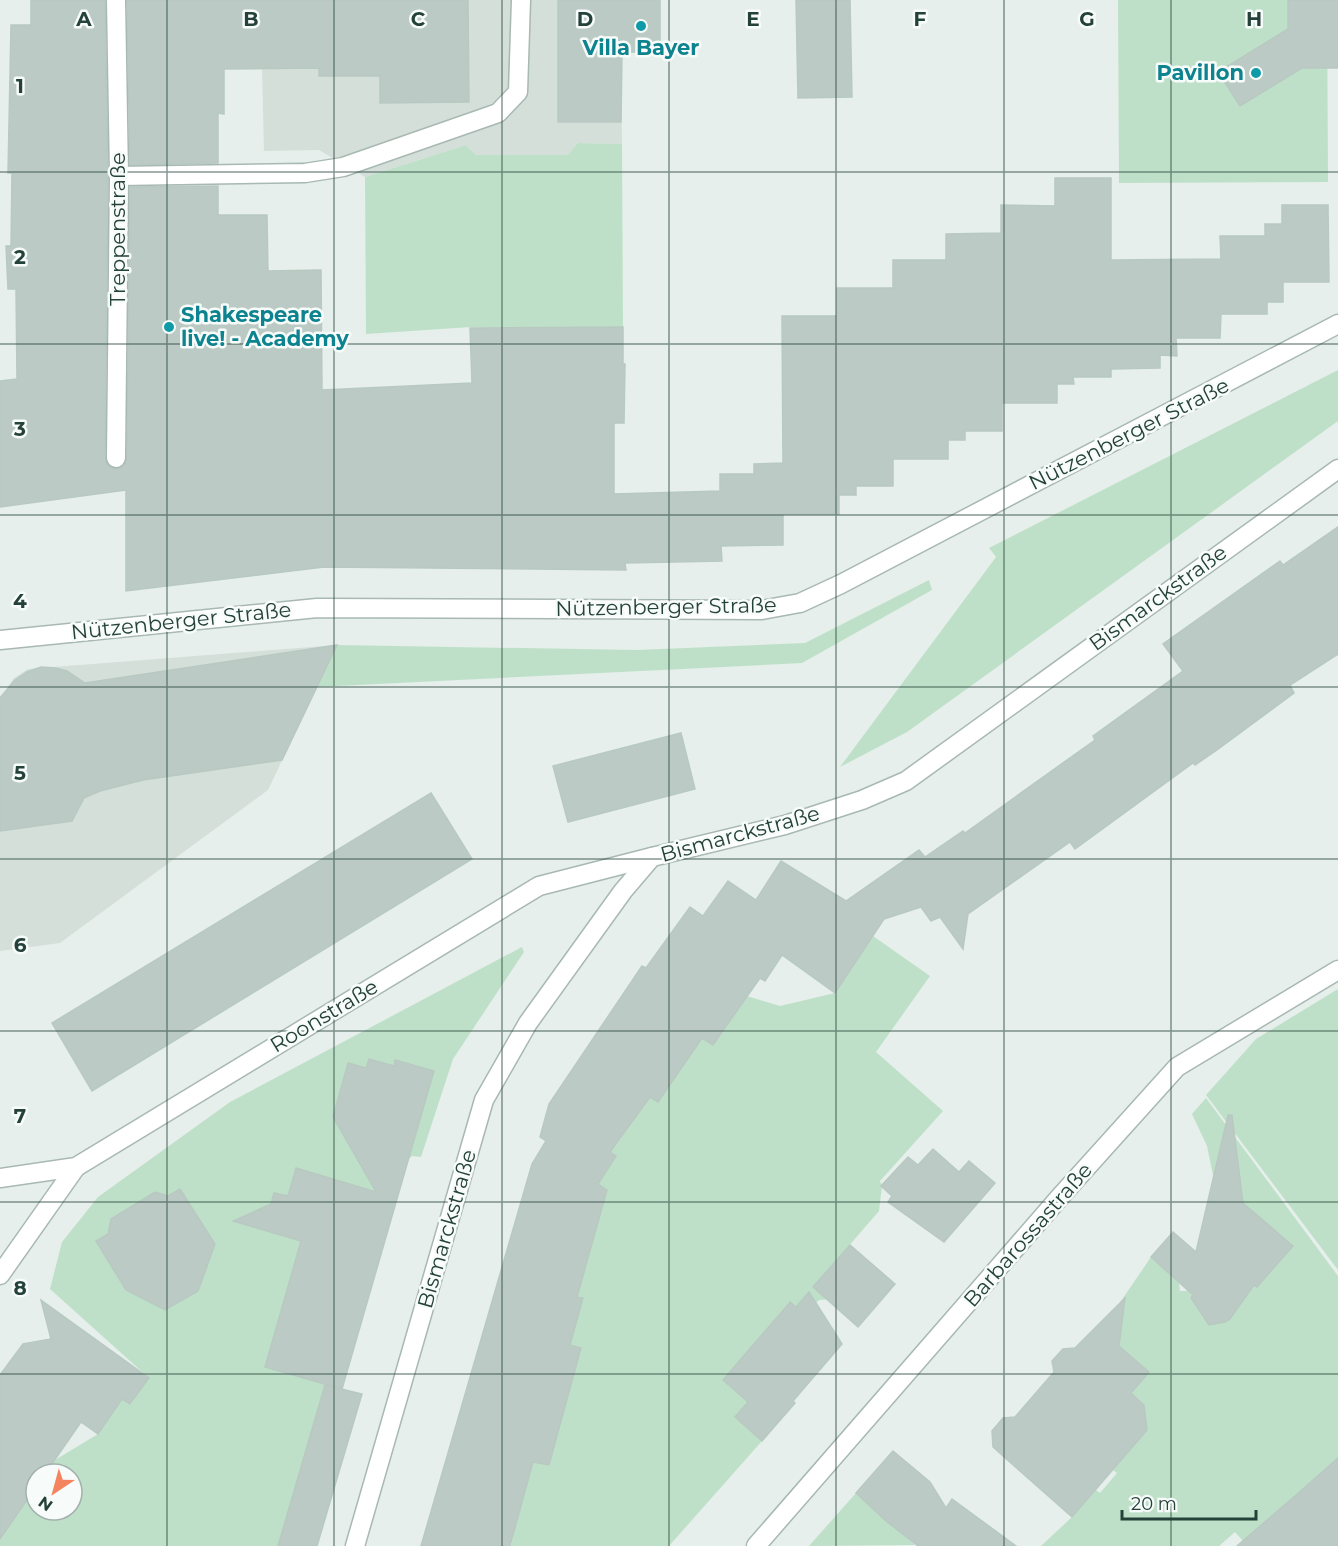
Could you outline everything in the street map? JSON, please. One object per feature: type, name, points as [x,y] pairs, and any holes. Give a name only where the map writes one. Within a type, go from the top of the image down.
[{"type":"street","name":"Treppenstraße","points":[[116,0],[119,176],[116,458]]},
{"type":"street","points":[[119,176],[305,173],[343,167],[498,113],[518,92],[521,0]]},
{"type":"street","name":"Nützenberger Straße","points":[[0,640],[317,608],[762,610],[800,603],[841,584],[1338,324]]},
{"type":"street","name":"Bismarckstraße","points":[[355,1546],[484,1100],[528,1023],[623,891],[652,856],[785,825],[862,800],[906,781],[1338,469]]},
{"type":"street","name":"Roonstraße","points":[[0,1178],[76,1167],[539,886],[652,856]]},
{"type":"street","name":"Barbarossastraße","points":[[756,1546],[1051,1207],[1177,1067],[1338,970]]},
{"type":"street","points":[[0,1275],[76,1167]]},
{"type":"shaded area","points":[[217,0],[620,0],[622,144],[578,143],[569,155],[476,155],[466,145],[365,177],[319,150],[264,151],[262,69],[318,68]]},
{"type":"shaded area","points":[[337,645],[268,790],[60,943],[0,951],[0,708],[7,688],[14,678],[28,669]]},
{"type":"green space","points":[[1118,0],[1327,0],[1328,182],[1119,183]]},
{"type":"green space","points":[[578,143],[622,144],[623,327],[471,327],[366,334],[365,177],[466,145],[476,155],[568,155]]},
{"type":"green space","points":[[1338,370],[1338,421],[907,732],[840,767],[996,557],[989,548]]},
{"type":"green space","points":[[929,580],[932,590],[802,663],[317,687],[337,645],[637,650],[805,643]]},
{"type":"green space","points":[[873,936],[930,976],[876,1052],[943,1111],[880,1181],[882,1186],[879,1211],[828,1270],[834,1299],[819,1300],[805,1315],[789,1302],[723,1380],[748,1402],[735,1417],[762,1441],[669,1546],[511,1546],[518,1517],[508,1514],[515,1485],[526,1488],[533,1462],[549,1465],[580,1348],[568,1345],[583,1298],[573,1295],[606,1190],[598,1184],[616,1156],[610,1152],[622,1137],[616,1132],[643,1092],[658,1102],[690,1055],[684,1026],[713,1045],[728,1025],[737,993],[780,1006],[835,993]]},
{"type":"green space","points":[[522,947],[524,952],[453,1059],[421,1157],[412,1156],[375,1191],[359,1252],[368,1299],[291,1277],[265,1367],[325,1384],[284,1528],[319,1540],[310,1546],[0,1546],[0,1536],[24,1503],[24,1522],[84,1522],[84,1462],[54,1462],[98,1434],[122,1399],[131,1404],[149,1378],[50,1289],[62,1242],[98,1197],[230,1102]]},
{"type":"green space","points":[[1338,989],[1338,1270],[1206,1095],[1256,1039]]},
{"type":"green space","points":[[1206,1098],[1338,1276],[1338,1459],[1243,1541],[1235,1532],[1219,1546],[1041,1546],[1096,1490],[1100,1493],[1117,1473],[1113,1470],[1147,1430],[1146,1419],[1137,1410],[1143,1403],[1131,1393],[1149,1372],[1119,1346],[1106,1323],[1151,1257],[1179,1283],[1180,1291],[1188,1291],[1193,1296],[1191,1299],[1215,1324],[1226,1321],[1250,1281],[1257,1287],[1292,1246],[1241,1202],[1241,1189],[1214,1180],[1207,1146],[1192,1114]]},
{"type":"green space","points":[[856,1493],[886,1521],[915,1545],[809,1546]]},
{"type":"building","points":[[31,0],[105,0],[108,176],[105,458],[107,464],[115,469],[122,467],[127,458],[130,187],[218,186],[218,215],[267,215],[268,271],[321,270],[322,390],[472,383],[470,328],[623,327],[624,423],[614,423],[614,494],[720,491],[720,474],[754,474],[754,464],[783,463],[782,316],[837,316],[837,288],[893,288],[893,260],[946,260],[946,234],[1001,233],[1001,205],[1055,206],[1055,178],[1111,178],[1111,260],[1221,259],[1220,236],[1265,236],[1265,224],[1282,224],[1282,205],[1328,205],[1329,282],[1283,282],[1283,302],[1267,302],[1267,314],[1221,314],[1220,338],[1176,338],[1177,356],[1160,355],[1160,368],[1111,369],[1111,377],[1073,377],[1074,384],[1057,384],[1057,403],[1002,403],[1002,431],[965,431],[965,440],[948,440],[948,459],[893,459],[893,486],[856,486],[856,495],[839,495],[839,514],[783,514],[783,545],[721,546],[722,561],[625,563],[626,570],[324,567],[126,591],[126,490],[0,507],[0,381],[17,379],[16,289],[8,289],[6,246],[11,246],[12,173],[8,173],[11,25],[31,25]]},
{"type":"building","points":[[127,0],[468,0],[469,102],[380,103],[380,76],[319,76],[319,68],[224,69],[224,114],[218,113],[218,163],[130,165]]},
{"type":"building","points":[[558,0],[660,0],[660,52],[622,52],[621,122],[558,122]]},
{"type":"building","points":[[796,0],[850,0],[852,97],[798,98]]},
{"type":"building","points":[[1288,0],[1338,0],[1338,68],[1302,68],[1240,106],[1218,72],[1288,29]]},
{"type":"building","points":[[1338,527],[1338,654],[1290,685],[1294,693],[1075,849],[1070,842],[968,914],[963,949],[940,917],[931,921],[921,907],[884,919],[835,993],[782,955],[765,981],[760,978],[713,1045],[702,1038],[658,1102],[650,1097],[610,1152],[616,1156],[598,1184],[607,1190],[577,1297],[583,1298],[570,1345],[581,1348],[549,1465],[533,1462],[510,1546],[421,1546],[532,1164],[546,1141],[540,1137],[549,1104],[642,966],[646,968],[690,907],[703,916],[728,881],[756,900],[781,861],[846,901],[919,850],[925,857],[963,831],[965,833],[1095,740],[1093,736],[1183,671],[1163,644],[1280,561],[1283,565]]},
{"type":"building","points":[[337,645],[282,760],[143,780],[100,791],[84,798],[72,821],[0,831],[0,698],[15,680],[27,672],[41,667],[56,668],[67,671],[85,683]]},
{"type":"building","points":[[681,733],[695,789],[568,822],[553,766]]},
{"type":"building","points":[[431,793],[472,859],[92,1091],[52,1023]]},
{"type":"building","points":[[369,1059],[394,1066],[395,1060],[434,1071],[342,1389],[265,1367],[301,1241],[233,1221],[271,1204],[274,1193],[288,1196],[296,1168],[376,1192],[333,1117],[348,1063],[366,1068]]},
{"type":"building","points":[[1228,1115],[1232,1115],[1243,1203],[1293,1246],[1257,1287],[1254,1285],[1230,1319],[1209,1325],[1191,1298],[1193,1295],[1151,1257],[1173,1232],[1196,1252]]},
{"type":"building","points":[[933,1149],[959,1172],[969,1161],[995,1183],[944,1242],[888,1202],[892,1196],[881,1186],[908,1157],[918,1165]]},
{"type":"building","points":[[180,1189],[215,1244],[198,1291],[165,1310],[126,1290],[96,1241],[108,1234],[111,1219],[155,1192],[168,1196]]},
{"type":"building","points":[[850,1245],[895,1284],[858,1327],[813,1287]]},
{"type":"building","points":[[809,1292],[842,1344],[762,1441],[735,1417],[748,1402],[723,1380],[790,1302],[796,1307]]},
{"type":"building","points":[[1125,1298],[1119,1346],[1149,1372],[1131,1393],[1144,1405],[1147,1430],[1072,1517],[993,1447],[992,1431],[1003,1418],[1015,1417],[1054,1372],[1052,1361],[1063,1349],[1075,1348]]},
{"type":"building","points":[[41,1300],[149,1378],[130,1404],[122,1399],[98,1434],[81,1422],[53,1462],[24,1462],[24,1504],[0,1539],[0,1375],[23,1344],[51,1339]]},
{"type":"building","points":[[325,1385],[362,1394],[317,1546],[278,1546]]},
{"type":"building","points":[[893,1451],[930,1482],[946,1508],[952,1499],[1016,1546],[918,1546],[856,1493]]},
{"type":"building","points":[[1338,1458],[1338,1546],[1237,1546],[1295,1496]]},
{"type":"place","name":"Villa Bayer","points":[[641,26]]},
{"type":"place","name":"Pavillon","points":[[1256,73]]},
{"type":"place","name":"Shakespeare live! - Academy","points":[[169,327]]}]
